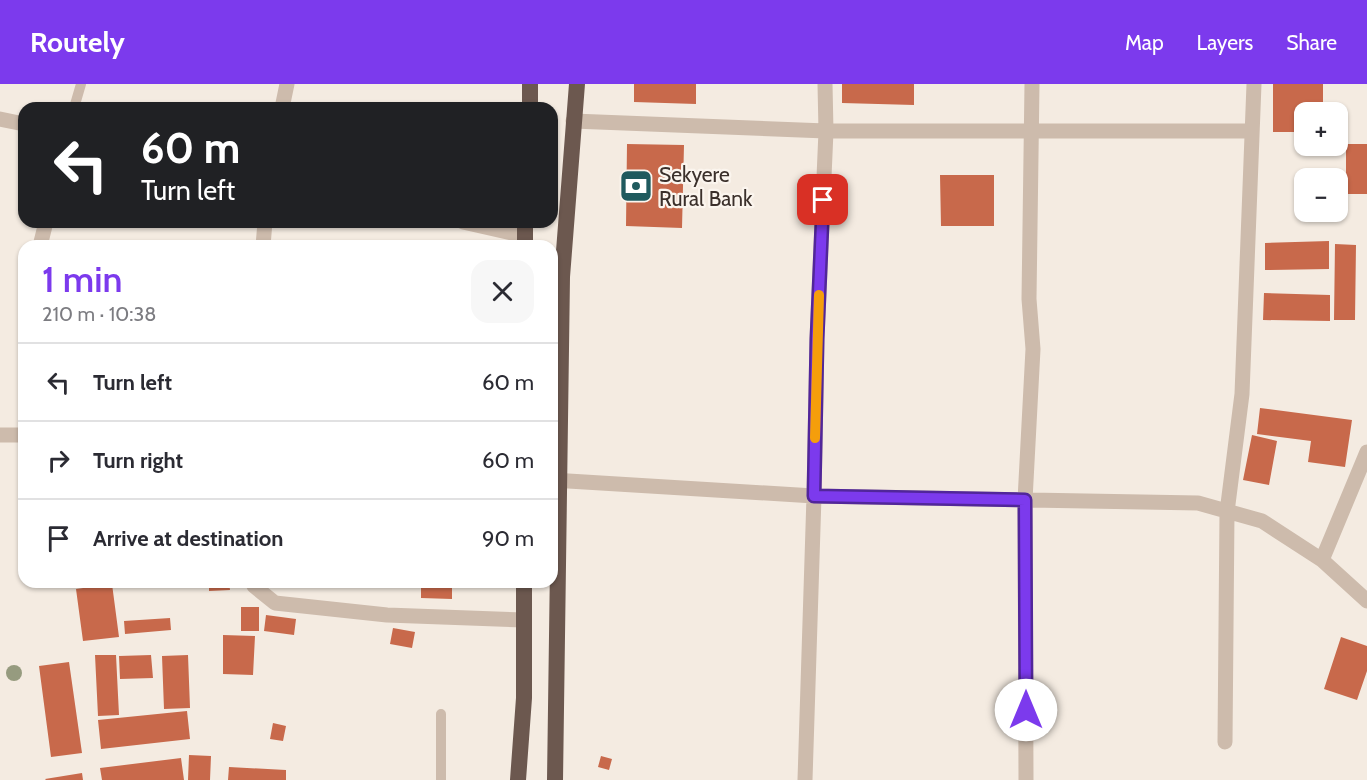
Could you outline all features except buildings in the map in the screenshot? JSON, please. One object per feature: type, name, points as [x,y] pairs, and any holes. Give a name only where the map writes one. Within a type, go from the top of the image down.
[{"type":"highway","points":[[530,84],[530,102]]},
{"type":"highway","points":[[558,413],[562,277],[577,84]]},
{"type":"highway","points":[[519,780],[524,698],[524,588]]},
{"type":"highway","points":[[555,780],[556,588]]},
{"type":"street","points":[[283,102],[287,84]]},
{"type":"street","points":[[805,780],[817,339],[826,130],[825,84]]},
{"type":"street","points":[[1026,780],[1025,500],[1033,349],[1029,299],[1032,84]]},
{"type":"street","points":[[1225,742],[1227,512],[1242,394],[1254,84]]},
{"type":"street","points":[[0,119],[18,123]]},
{"type":"street","points":[[573,121],[826,130],[1252,131]]},
{"type":"street","points":[[492,228],[525,235]]},
{"type":"street","points":[[0,435],[18,435]]},
{"type":"street","points":[[1322,560],[1367,452]]},
{"type":"street","points":[[558,481],[814,496],[1198,503],[1262,521],[1322,560],[1367,601]]},
{"type":"street","points":[[256,588],[275,603],[387,615],[524,620]]},
{"type":"lane","points":[[76,102],[81,84]]},
{"type":"lane","points":[[441,714],[441,780]]},
{"type":"slow traffic","points":[[815,438],[819,295]]},
{"type":"place","name":"Sekyere Rural Bank","points":[[636,186]]},
{"type":"route","points":[[823,200],[814,496],[1025,500],[1026,710]]}]
